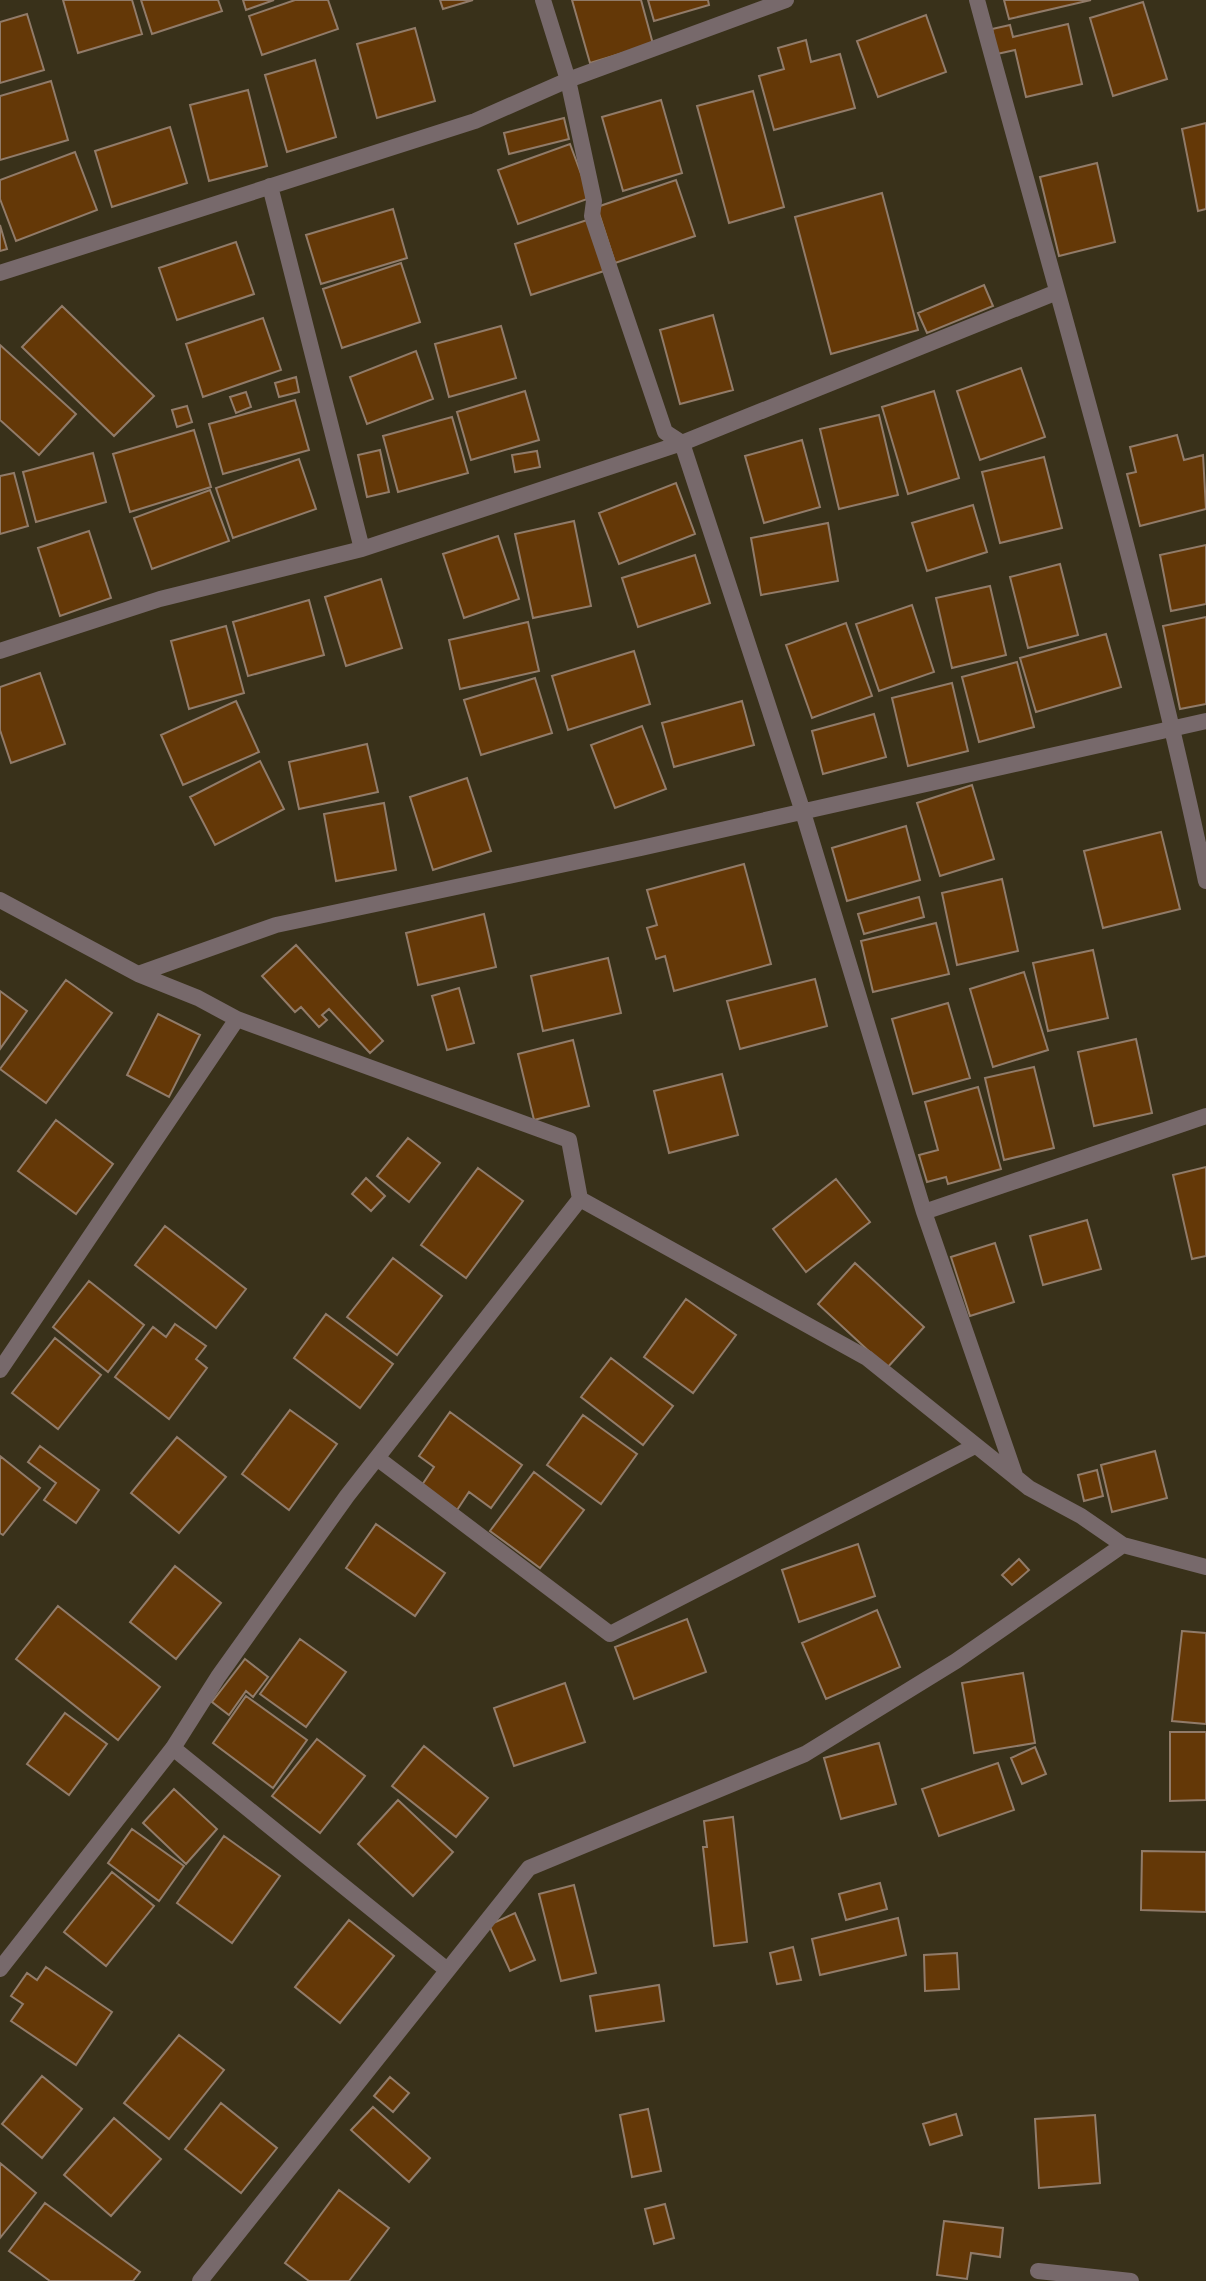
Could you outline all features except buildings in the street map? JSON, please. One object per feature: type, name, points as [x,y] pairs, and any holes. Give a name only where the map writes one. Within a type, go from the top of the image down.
[{"type":"street","points":[[543,0],[568,80],[594,201],[592,216],[665,432],[682,443],[802,809],[924,1212],[1016,1478]]},
{"type":"street","points":[[0,273],[475,121],[568,80],[786,0]]},
{"type":"street","points":[[977,0],[1174,726],[1206,881]]},
{"type":"street","points":[[270,186],[362,549]]},
{"type":"street","points":[[0,651],[160,599],[362,549],[682,443],[1057,292]]},
{"type":"street","points":[[138,974],[276,925],[641,848],[802,809],[996,770],[1174,726],[1206,721]]},
{"type":"street","points":[[0,900],[138,974],[198,998],[237,1019],[569,1140],[580,1199],[377,1458],[218,1677],[173,1748],[0,1969]]},
{"type":"street","points":[[0,1370],[237,1019]]},
{"type":"street","points":[[924,1212],[1206,1116]]},
{"type":"street","points":[[580,1199],[867,1358],[973,1447],[1016,1478],[1123,1545],[1206,1567]]},
{"type":"street","points":[[377,1458],[610,1634],[973,1447]]},
{"type":"street","points":[[200,2281],[529,1868],[805,1754],[956,1661],[1123,1545]]},
{"type":"street","points":[[173,1748],[447,1970]]},
{"type":"street","points":[[1038,2271],[1131,2281]]}]
